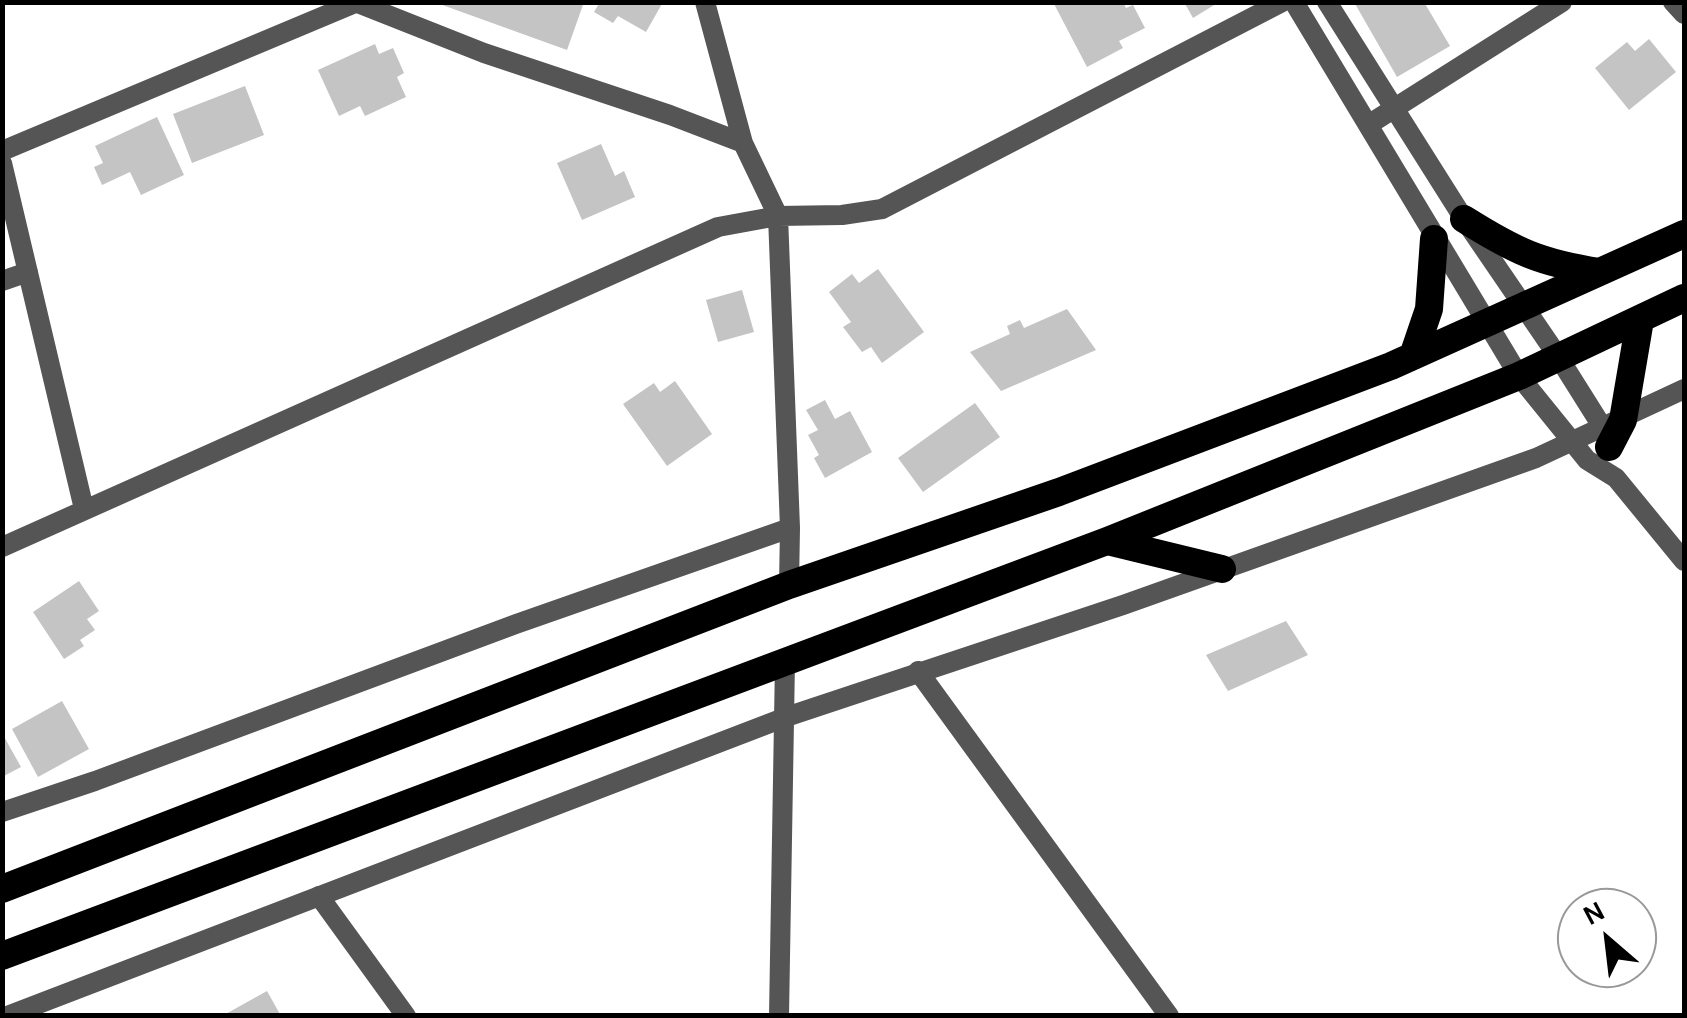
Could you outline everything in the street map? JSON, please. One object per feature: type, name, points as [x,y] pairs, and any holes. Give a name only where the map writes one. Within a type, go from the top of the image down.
[{"type":"highway","points":[[1464,219],[1534,258],[1600,272]]},
{"type":"highway","points":[[2,888],[789,585],[1060,492],[1413,356],[1684,234]]},
{"type":"highway","points":[[1413,356],[1429,309],[1434,239]]},
{"type":"highway","points":[[2,956],[1106,541],[1519,376],[1684,298]]},
{"type":"highway","points":[[1612,432],[1640,320]]},
{"type":"highway","points":[[1106,541],[1222,569]]},
{"type":"street","points":[[705,2],[743,144],[778,216],[789,585]]},
{"type":"street","points":[[2,547],[718,228],[778,216],[842,216],[882,209],[1282,2]]},
{"type":"street","points":[[1294,2],[1519,376],[1586,460],[1616,478],[1684,561]]},
{"type":"street","points":[[1326,2],[1464,219],[1612,432],[1616,478]]},
{"type":"street","points":[[1368,124],[1562,2]]},
{"type":"street","points":[[1673,2],[1684,14]]},
{"type":"street","points":[[2,152],[355,3],[743,144]]},
{"type":"street","points":[[2,163],[84,509]]},
{"type":"street","points":[[2,280],[28,272]]},
{"type":"street","points":[[7,1016],[786,717],[1222,569],[1574,441],[1612,432],[1684,390]]},
{"type":"street","points":[[2,812],[790,528]]},
{"type":"street","points":[[779,1016],[785,660]]},
{"type":"street","points":[[918,671],[1168,1016]]},
{"type":"street","points":[[319,896],[406,1016]]},
{"type":"building","points":[[434,2],[584,2],[567,50]]},
{"type":"building","points":[[600,2],[663,2],[646,32],[618,16],[613,23],[594,12]]},
{"type":"building","points":[[1053,2],[1123,2],[1126,8],[1133,5],[1145,28],[1119,41],[1123,48],[1087,67]]},
{"type":"building","points":[[1184,2],[1219,2],[1193,18]]},
{"type":"building","points":[[1354,2],[1424,2],[1450,46],[1397,77]]},
{"type":"building","points":[[1649,39],[1676,72],[1629,110],[1595,68],[1627,42],[1635,51]]},
{"type":"building","points":[[375,44],[379,54],[393,48],[404,73],[397,77],[406,97],[365,116],[360,106],[339,116],[318,70]]},
{"type":"building","points":[[245,86],[264,135],[192,163],[173,114]]},
{"type":"building","points":[[157,117],[184,175],[141,195],[130,172],[102,185],[94,167],[103,163],[95,146]]},
{"type":"building","points":[[601,144],[615,176],[624,171],[635,197],[582,220],[557,163]]},
{"type":"building","points":[[878,269],[924,332],[882,363],[871,347],[862,352],[843,327],[851,322],[829,292],[852,274],[859,283]]},
{"type":"building","points":[[742,290],[754,332],[718,342],[706,300]]},
{"type":"building","points":[[1067,309],[1096,350],[1001,391],[970,352],[1010,334],[1007,326],[1020,320],[1024,328]]},
{"type":"building","points":[[675,381],[712,434],[667,466],[623,404],[654,383],[660,392]]},
{"type":"building","points":[[825,400],[835,419],[850,411],[872,452],[825,478],[808,435],[818,430],[806,410]]},
{"type":"building","points":[[975,403],[1000,437],[923,492],[898,458]]},
{"type":"building","points":[[79,581],[99,611],[87,619],[95,630],[80,640],[84,646],[64,659],[33,612]]},
{"type":"building","points":[[1286,621],[1308,655],[1228,691],[1206,655]]},
{"type":"building","points":[[62,701],[89,749],[38,777],[12,729]]},
{"type":"building","points":[[2,733],[21,767],[2,777]]},
{"type":"building","points":[[267,991],[281,1016],[222,1016]]}]
